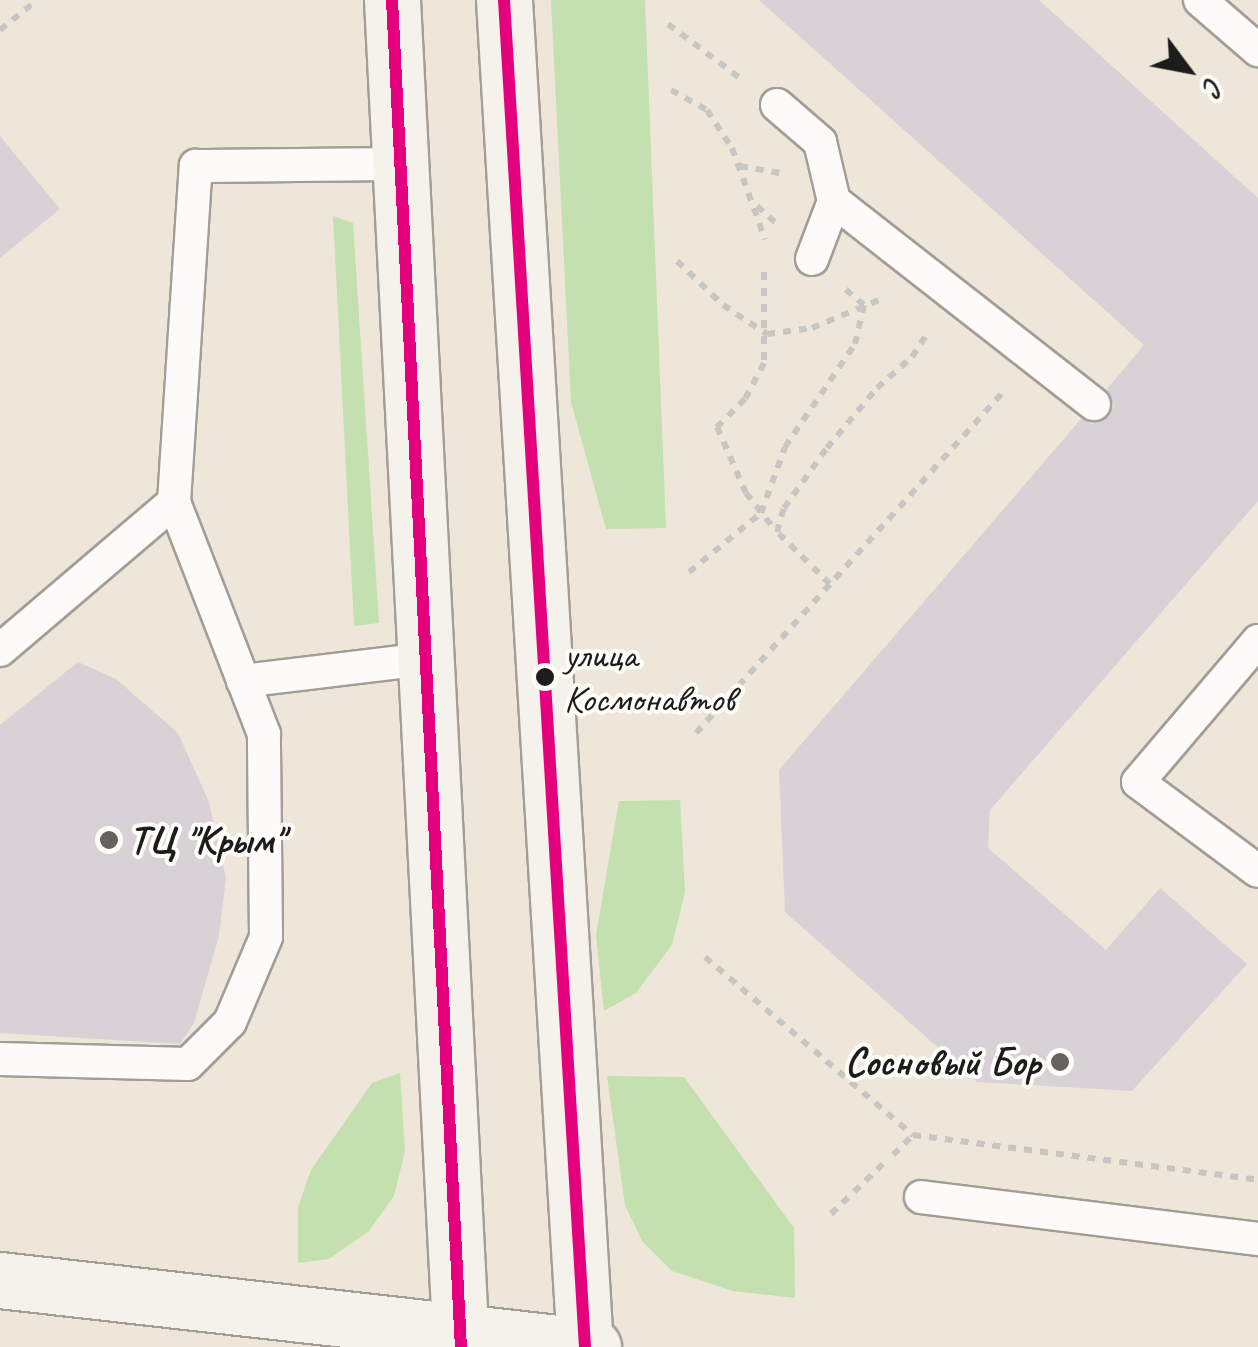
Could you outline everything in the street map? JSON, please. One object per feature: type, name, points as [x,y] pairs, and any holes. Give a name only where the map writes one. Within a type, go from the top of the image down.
[{"type":"main road","points":[[392,0],[461,1339]]},
{"type":"main road","points":[[504,0],[585,1347]]},
{"type":"main road","points":[[0,1280],[461,1339],[593,1347]]},
{"type":"lane","points":[[1200,0],[1258,50]]},
{"type":"lane","points":[[776,105],[820,142],[834,201],[812,259]]},
{"type":"lane","points":[[0,1059],[188,1064],[230,1022],[266,937],[264,734],[174,502],[196,166],[400,164]]},
{"type":"lane","points":[[834,201],[1094,404]]},
{"type":"lane","points":[[0,650],[174,502]]},
{"type":"lane","points":[[1258,640],[1138,782],[1258,872]]},
{"type":"lane","points":[[243,681],[425,659]]},
{"type":"lane","points":[[921,1198],[1258,1239]]},
{"type":"path","points":[[0,30],[37,0]]},
{"type":"path","points":[[668,24],[776,105]]},
{"type":"path","points":[[671,90],[707,110],[732,148],[765,229],[765,245]]},
{"type":"path","points":[[677,261],[724,304],[767,334],[812,328],[864,306],[948,287]]},
{"type":"path","points":[[765,261],[764,363],[746,399],[717,427],[729,460],[761,513],[830,584]]},
{"type":"path","points":[[776,532],[784,508],[828,448],[877,388],[912,357],[948,287]]},
{"type":"path","points":[[689,572],[761,513],[786,447],[855,344],[864,306]]},
{"type":"path","points":[[696,733],[1035,356]]},
{"type":"path","points":[[705,957],[913,1135],[1258,1180]]},
{"type":"path","points":[[830,1214],[913,1135]]},
{"type":"green space","points":[[551,0],[645,0],[666,528],[606,529],[571,402]]},
{"type":"green space","points":[[333,216],[353,223],[379,623],[354,626]]},
{"type":"green space","points":[[680,800],[685,892],[672,945],[636,993],[604,1011],[596,935],[619,801]]},
{"type":"green space","points":[[400,1073],[405,1151],[394,1196],[369,1231],[329,1259],[298,1263],[298,1207],[311,1170],[372,1083]]},
{"type":"green space","points":[[607,1076],[684,1077],[794,1228],[795,1298],[733,1291],[672,1271],[642,1241],[625,1205]]},
{"type":"building","points":[[759,0],[1039,0],[1258,198],[1258,501],[990,810],[988,848],[1106,950],[1160,888],[1247,964],[1132,1091],[977,1082],[785,912],[779,770],[1081,419],[1092,424],[1109,417],[1114,406],[1107,389],[1144,345]]},
{"type":"building","points":[[0,136],[60,209],[0,258]]},
{"type":"building","name":"ТЦ \"Крым\"","points":[[78,662],[116,679],[178,733],[209,802],[226,878],[219,936],[194,1023],[180,1044],[0,1033],[0,725]]},
{"type":"transit line","points":[[392,0],[461,1347]]},
{"type":"transit line","points":[[504,0],[585,1347]]},
{"type":"place","name":"улица Космонавтов","points":[[545,677]]},
{"type":"place","name":"ТЦ \"Крым\"","points":[[109,840]]},
{"type":"place","name":"Сосновый Бор","points":[[1060,1062]]}]
